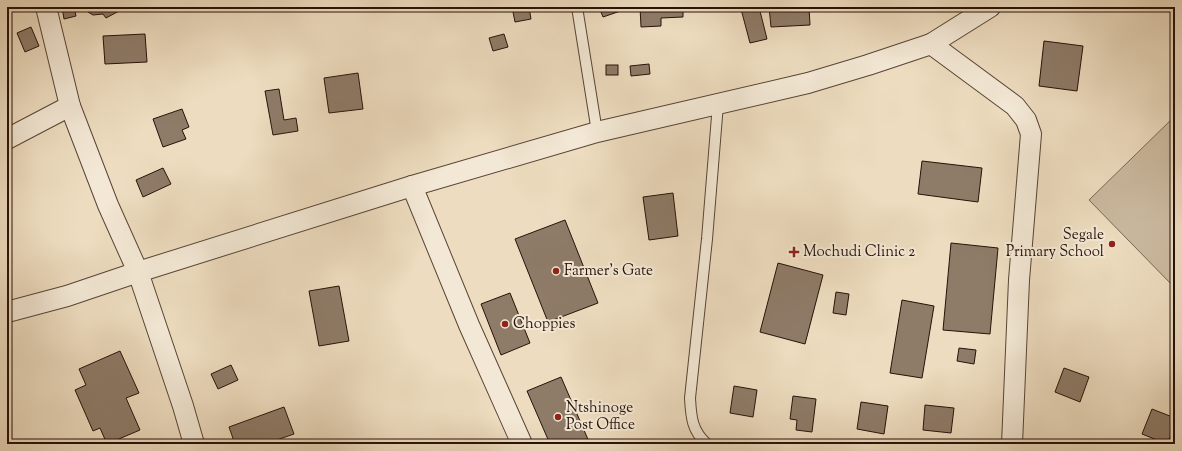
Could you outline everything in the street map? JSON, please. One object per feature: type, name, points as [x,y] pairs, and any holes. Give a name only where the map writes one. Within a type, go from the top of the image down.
[{"type":"street","points":[[46,7],[70,106],[108,205],[138,272],[183,406],[194,444]]},
{"type":"street","points":[[7,312],[67,296],[138,272],[412,186],[596,132],[808,83],[931,44],[990,7]]},
{"type":"street","points":[[931,44],[1015,106],[1026,120],[1031,134],[1019,280],[1012,444]]},
{"type":"street","points":[[7,139],[70,106]]},
{"type":"street","points":[[412,186],[468,325],[522,444]]},
{"type":"lane","points":[[577,7],[596,132]]},
{"type":"lane","points":[[707,444],[700,438],[693,423],[690,398],[707,239],[718,104]]},
{"type":"shaded area","points":[[1175,116],[1175,288],[1089,200]]},
{"type":"building","points":[[62,7],[74,7],[76,16],[64,19]]},
{"type":"building","points":[[86,7],[117,7],[119,11],[106,18],[103,14],[93,15],[88,12]]},
{"type":"building","points":[[512,7],[529,7],[531,19],[515,22]]},
{"type":"building","points":[[599,7],[632,7],[603,17]]},
{"type":"building","points":[[640,7],[683,7],[683,17],[661,18],[661,26],[641,27]]},
{"type":"building","points":[[759,7],[767,39],[750,43],[741,9]]},
{"type":"building","points":[[769,7],[809,7],[810,25],[771,27]]},
{"type":"building","points":[[31,27],[39,46],[25,52],[17,33]]},
{"type":"building","points":[[145,34],[147,62],[105,64],[103,36]]},
{"type":"building","points":[[504,34],[508,47],[493,51],[489,38]]},
{"type":"building","points":[[1044,41],[1083,46],[1077,91],[1039,86]]},
{"type":"building","points":[[649,64],[650,74],[631,76],[630,66]]},
{"type":"building","points":[[606,65],[618,65],[618,75],[606,75]]},
{"type":"building","points":[[358,73],[363,109],[329,113],[324,78]]},
{"type":"building","points":[[279,89],[284,120],[296,118],[298,131],[273,135],[265,91]]},
{"type":"building","points":[[182,109],[189,127],[182,130],[186,139],[163,147],[153,119]]},
{"type":"building","points":[[922,161],[982,168],[978,202],[918,194]]},
{"type":"building","points":[[163,168],[171,184],[143,197],[136,180]]},
{"type":"building","points":[[673,193],[678,236],[649,240],[643,197]]},
{"type":"building","name":"Farmer's Gate","points":[[565,220],[598,303],[548,322],[515,239]]},
{"type":"building","points":[[951,243],[998,248],[990,334],[943,330]]},
{"type":"building","points":[[778,263],[823,275],[805,344],[760,332]]},
{"type":"building","points":[[339,286],[349,341],[319,346],[309,291]]},
{"type":"building","points":[[836,292],[849,294],[846,315],[833,313]]},
{"type":"building","name":"Choppies","points":[[510,293],[530,343],[501,355],[481,304]]},
{"type":"building","points":[[902,300],[934,306],[922,378],[890,373]]},
{"type":"building","points":[[959,348],[976,350],[974,364],[957,361]]},
{"type":"building","points":[[120,351],[139,393],[126,398],[140,430],[107,444],[100,428],[93,431],[75,390],[86,385],[79,369]]},
{"type":"building","points":[[231,365],[238,380],[218,389],[211,374]]},
{"type":"building","points":[[1064,368],[1089,377],[1080,402],[1055,392]]},
{"type":"building","name":"Ntshinoge Post Office","points":[[561,377],[590,444],[550,444],[527,391]]},
{"type":"building","points":[[734,386],[757,390],[753,417],[730,413]]},
{"type":"building","points":[[793,396],[816,399],[812,432],[796,430],[797,420],[790,419]]},
{"type":"building","points":[[861,402],[888,406],[884,434],[857,429]]},
{"type":"building","points":[[925,405],[954,408],[951,433],[923,430]]},
{"type":"building","points":[[284,407],[294,434],[265,444],[235,444],[229,427]]},
{"type":"building","points":[[1152,409],[1175,418],[1175,426],[1167,444],[1142,434]]},
{"type":"place","name":"Segale Primary School","points":[[1112,244]]},
{"type":"place","name":"Mochudi Clinic 2","points":[[794,252]]},
{"type":"place","name":"Farmer's Gate","points":[[556,271]]},
{"type":"place","name":"Choppies","points":[[505,324]]},
{"type":"place","name":"Ntshinoge Post Office","points":[[558,417]]}]
